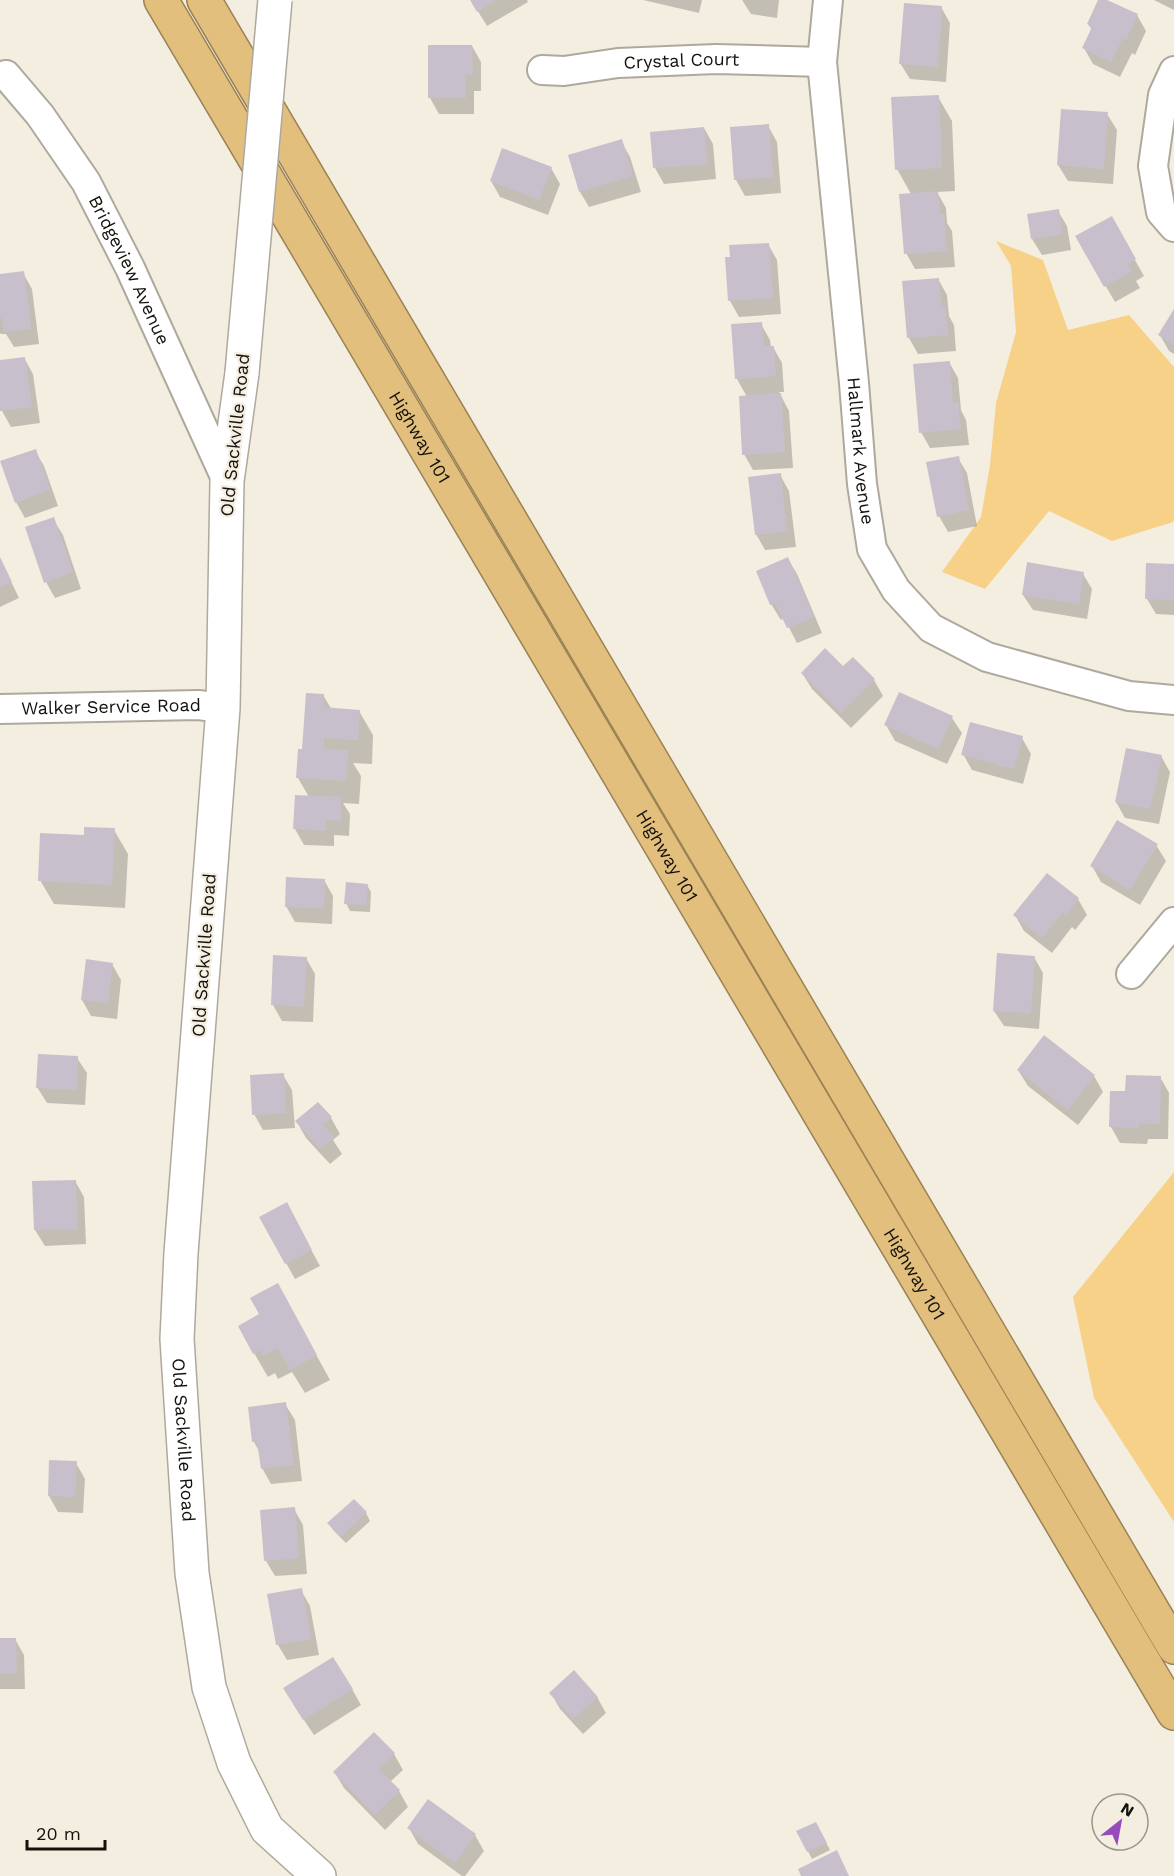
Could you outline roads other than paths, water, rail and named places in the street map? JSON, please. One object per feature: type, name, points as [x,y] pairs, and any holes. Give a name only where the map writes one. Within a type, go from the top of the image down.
[{"type":"highway","name":"Highway 101","points":[[161,0],[1174,1713]]},
{"type":"highway","name":"Highway 101","points":[[204,0],[1174,1647]]},
{"type":"street","name":"Old Sackville Road","points":[[275,0],[242,373],[227,481],[223,708],[181,1253],[177,1340],[192,1573],[209,1687],[234,1763],[267,1829],[319,1876]]},
{"type":"street","name":"Hallmark Avenue","points":[[828,0],[822,62],[862,484],[872,549],[896,590],[931,628],[987,657],[1129,696],[1174,700]]},
{"type":"street","name":"Crystal Court","points":[[542,70],[564,71],[618,63],[716,59],[822,62]]},
{"type":"street","points":[[1174,71],[1163,95],[1153,166],[1161,212],[1174,227]]},
{"type":"street","name":"Bridgeview Avenue","points":[[6,75],[40,115],[86,182],[130,268],[227,481]]},
{"type":"street","name":"Walker Service Road","points":[[0,709],[198,705],[223,708]]},
{"type":"street","points":[[1131,974],[1174,922]]}]
